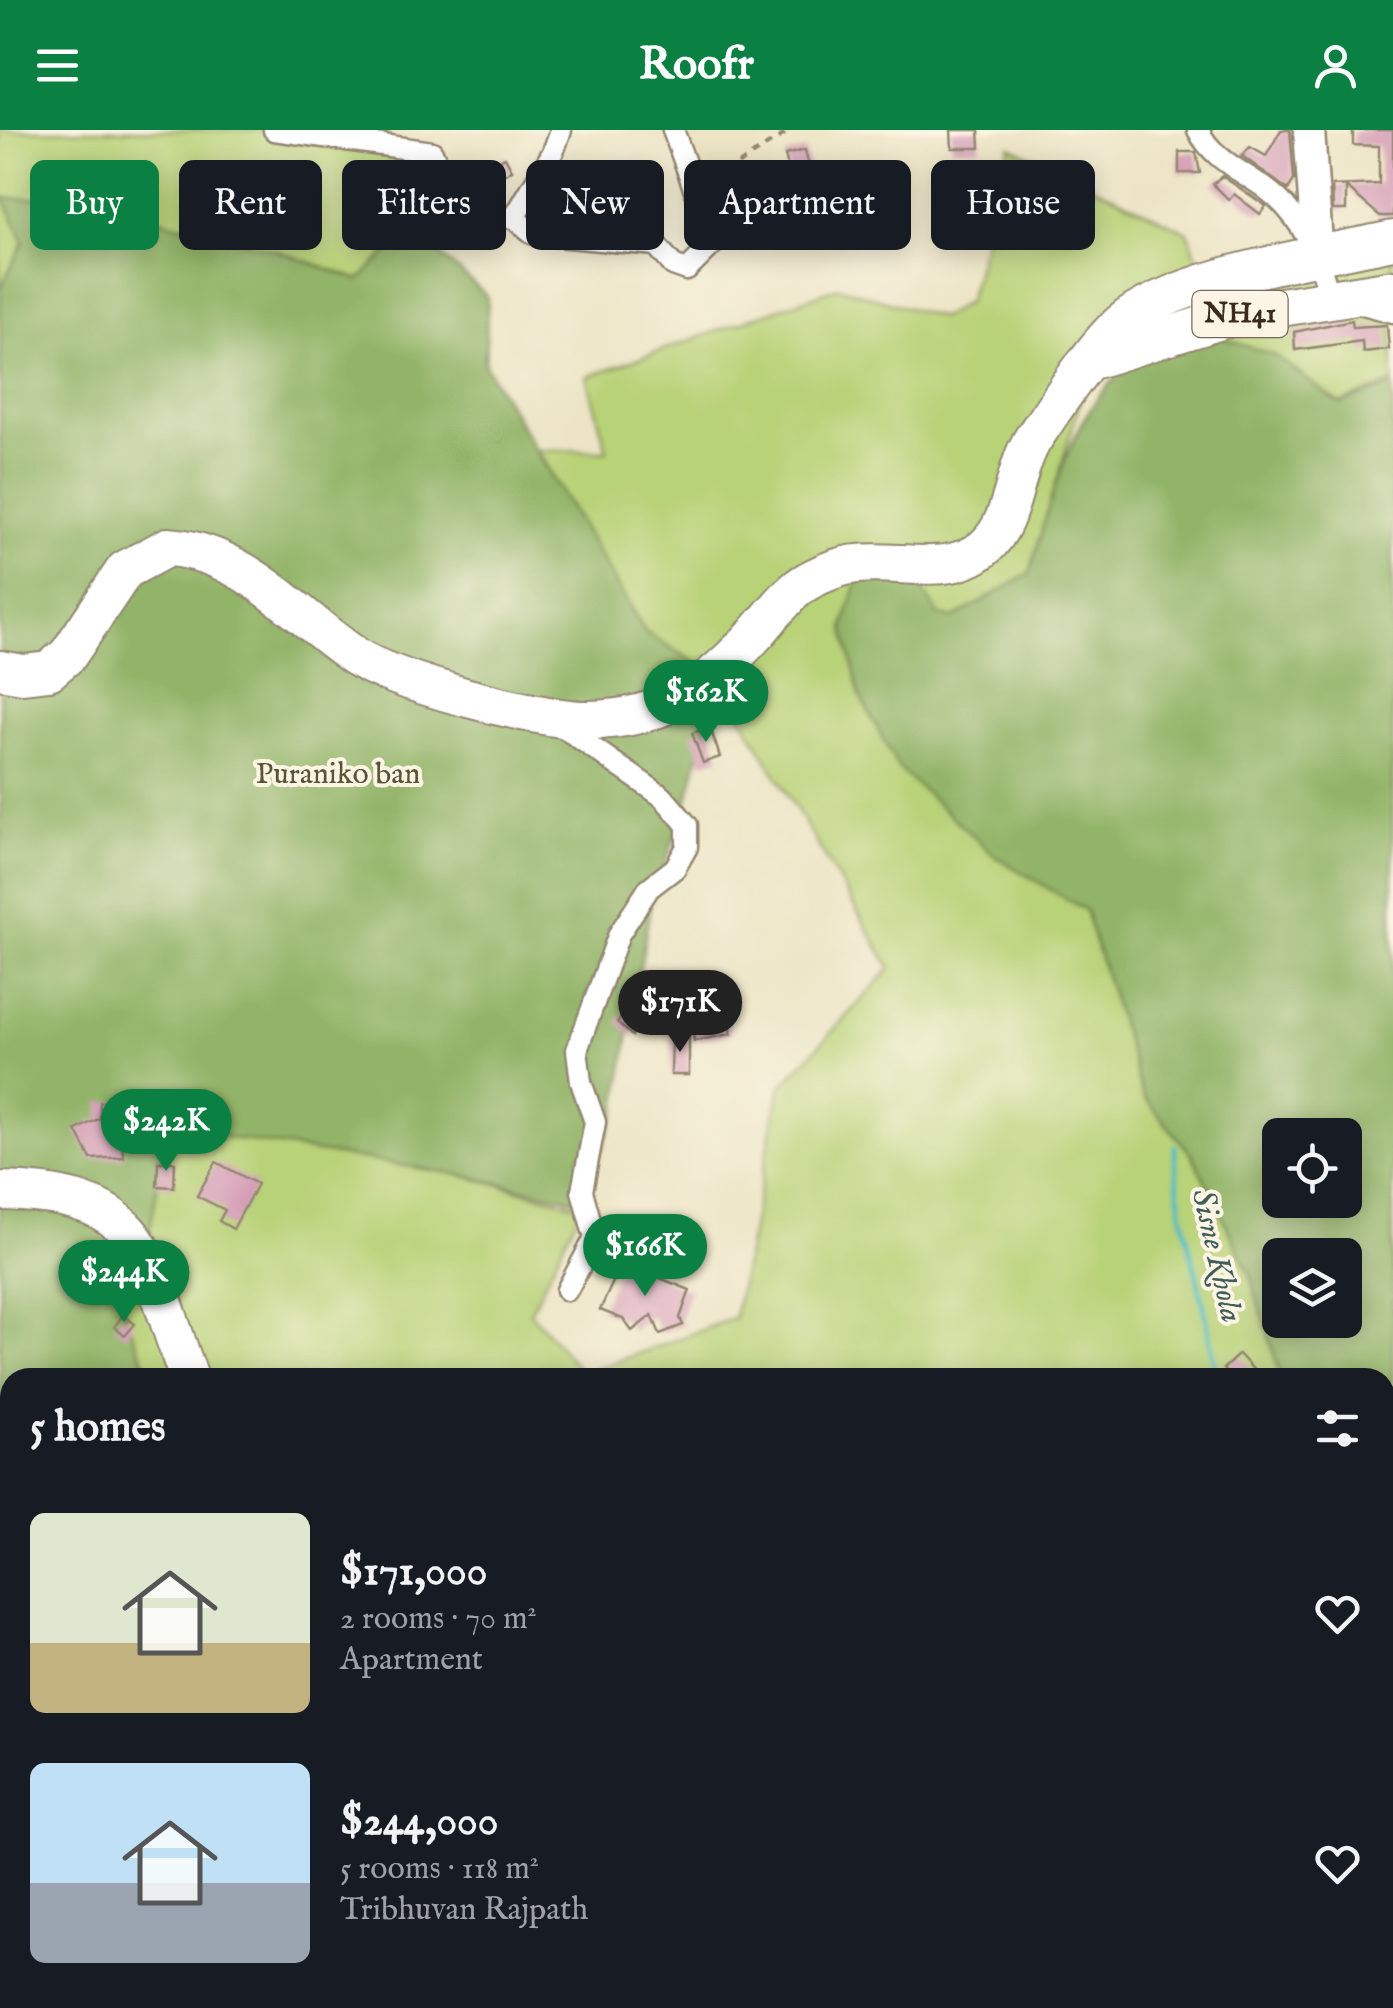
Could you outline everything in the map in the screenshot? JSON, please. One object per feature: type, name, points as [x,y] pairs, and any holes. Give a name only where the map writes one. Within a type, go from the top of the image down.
[{"type":"highway","name":"NH41","points":[[0,670],[24,674],[48,671],[68,654],[125,570],[168,547],[189,548],[223,559],[379,670],[404,681],[582,720],[625,718],[658,709],[718,676],[804,583],[858,564],[927,565],[961,560],[984,548],[1000,527],[1026,450],[1117,326],[1138,312],[1205,284],[1393,240]]},
{"type":"highway","name":"NH41","points":[[1092,360],[1243,313],[1330,295],[1393,288]]},
{"type":"highway","points":[[0,1192],[50,1192],[118,1217],[145,1260],[185,1368]]},
{"type":"street","points":[[274,130],[432,152],[451,198],[480,216],[514,218],[534,234],[656,245],[673,265],[688,270],[707,250]]},
{"type":"street","points":[[514,218],[553,152],[560,130]]},
{"type":"street","points":[[673,130],[684,162]]},
{"type":"street","points":[[1198,130],[1207,147],[1284,204],[1318,257]]},
{"type":"street","points":[[1309,130],[1318,257],[1330,295],[1393,312]]},
{"type":"street","points":[[544,712],[663,797],[687,825],[687,847],[675,868],[649,888],[619,934],[577,1050],[580,1082],[595,1122],[582,1192],[595,1238],[567,1290]]},
{"type":"path","points":[[748,160],[791,130]]},
{"type":"green space","points":[[0,130],[386,130],[394,160],[342,160],[342,250],[391,250],[360,280],[273,250],[322,250],[322,160],[179,160],[179,232],[159,228],[159,160],[30,160],[30,203],[5,198],[24,242],[0,289]]},
{"type":"green space","points":[[1010,146],[1039,160],[1006,160]]},
{"type":"green space","points":[[1095,187],[1188,232],[1201,270],[1393,234],[1393,383],[1340,404],[1274,355],[1092,360],[1030,573],[954,618],[939,615],[908,569],[995,856],[1085,910],[1143,1096],[1193,1156],[1249,1272],[1262,1315],[1262,1338],[1269,1338],[1278,1368],[599,1368],[734,1318],[780,1088],[891,968],[718,677],[645,632],[537,450],[607,451],[587,377],[839,287],[941,318],[968,301],[982,250],[1095,250]]},
{"type":"green space","name":"Puraniko ban","points":[[4,198],[30,198],[30,250],[159,250],[159,219],[179,224],[179,250],[274,250],[359,280],[391,250],[435,250],[488,297],[485,365],[645,632],[718,676],[686,808],[651,901],[616,1113],[581,1201],[456,1174],[167,1128],[145,1260],[120,1303],[147,1368],[0,1368],[0,289],[24,242]]},
{"type":"green space","points":[[1222,338],[1274,355],[1340,404],[1393,386],[1393,1368],[1278,1368],[1269,1338],[1362,1338],[1362,1238],[1262,1238],[1262,1315],[1249,1272],[1193,1156],[1143,1096],[1085,910],[995,856],[899,769],[860,696],[844,627],[857,581],[908,568],[939,615],[954,618],[1030,573],[1056,485],[1081,426],[1117,377],[1149,356]]},
{"type":"green space","points":[[167,1127],[456,1174],[582,1206],[530,1312],[578,1368],[147,1368],[120,1303],[145,1259]]},
{"type":"building","points":[[951,130],[979,130],[980,148],[952,148]]},
{"type":"building","points":[[1281,130],[1290,130],[1294,180],[1288,190],[1242,156],[1250,147],[1266,156]]},
{"type":"building","points":[[1353,130],[1393,130],[1393,216],[1380,216],[1346,187],[1346,210],[1333,210],[1332,186],[1379,184],[1379,146],[1353,145]]},
{"type":"building","points":[[805,150],[808,160],[786,160],[785,155]]},
{"type":"building","points":[[1179,152],[1196,152],[1200,173],[1179,173]]},
{"type":"building","points":[[1222,176],[1266,206],[1260,214],[1234,194],[1229,200],[1213,184]]},
{"type":"building","points":[[1352,320],[1353,327],[1387,325],[1389,349],[1363,352],[1362,341],[1295,350],[1294,332]]},
{"type":"building","points":[[710,727],[720,757],[703,763],[692,733]]},
{"type":"building","points":[[655,979],[659,981],[632,1036],[617,1022]]},
{"type":"building","points":[[711,994],[713,1018],[728,1015],[731,1034],[694,1041],[686,995]]},
{"type":"building","points":[[689,1033],[689,1075],[671,1075],[672,1035]]},
{"type":"building","points":[[100,1102],[128,1102],[129,1120],[116,1121],[124,1157],[91,1159],[76,1130],[100,1118]]},
{"type":"building","points":[[158,1162],[175,1162],[174,1187],[157,1186]]},
{"type":"building","points":[[216,1162],[257,1184],[233,1229],[219,1221],[225,1210],[197,1196]]},
{"type":"building","points":[[625,1256],[649,1274],[690,1290],[680,1318],[683,1325],[660,1334],[652,1315],[632,1331],[623,1319],[600,1310]]},
{"type":"building","points":[[123,1315],[135,1324],[125,1336],[114,1327]]},
{"type":"building","points":[[1239,1354],[1252,1368],[1224,1368]]},
{"type":"waterway","name":"Sisne Khola","points":[[1175,1146],[1181,1204],[1214,1368]]}]
